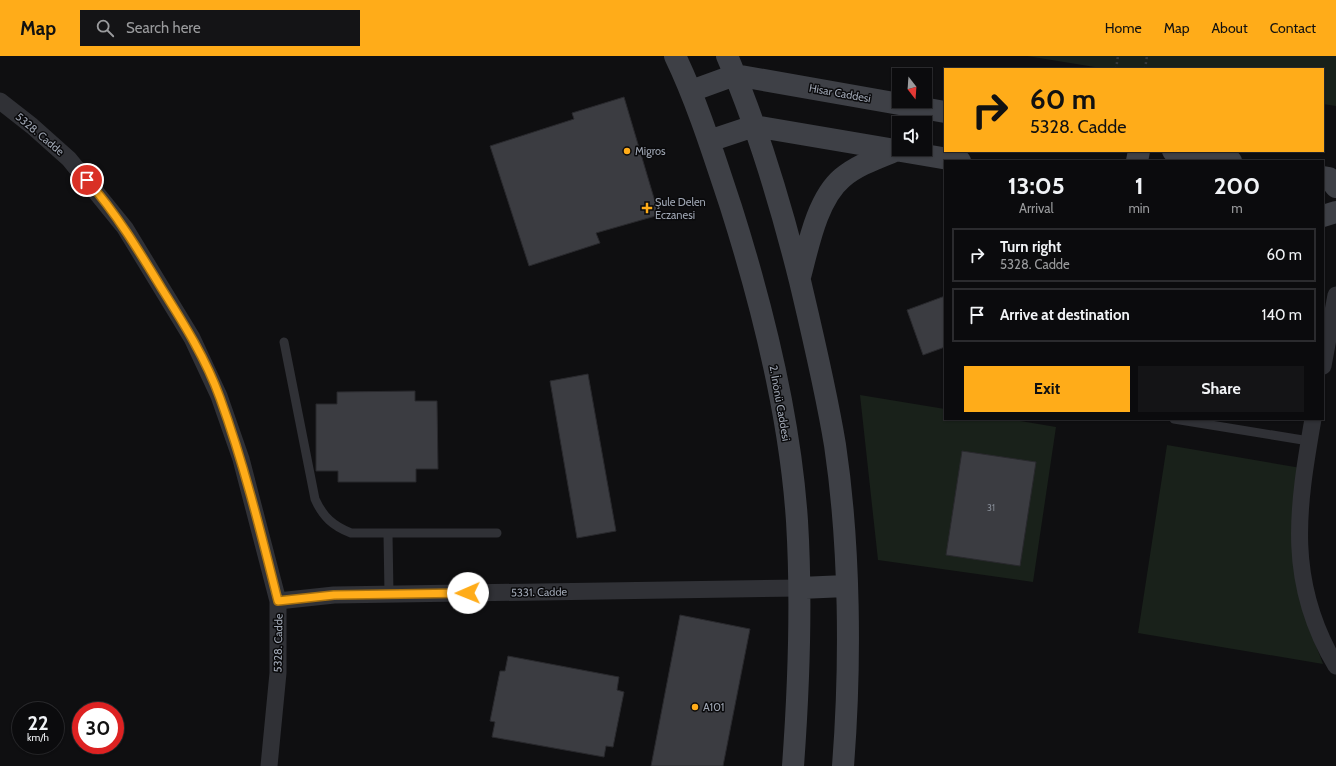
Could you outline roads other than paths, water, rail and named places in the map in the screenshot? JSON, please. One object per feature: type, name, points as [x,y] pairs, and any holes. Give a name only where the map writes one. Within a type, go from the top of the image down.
[{"type":"main road","name":"2. İnönü Caddesi","points":[[675,56],[691,91],[709,141],[745,252],[776,377],[787,439],[796,512],[800,588],[800,644],[792,766]]},
{"type":"main road","points":[[691,91],[731,66],[754,126],[779,204],[800,280],[822,377],[835,446],[842,514],[846,586],[847,667],[842,766]]},
{"type":"main road","name":"Hisar Caddesi","points":[[731,66],[944,112]]},
{"type":"main road","points":[[709,141],[754,126],[892,149]]},
{"type":"main road","points":[[800,280],[814,226],[828,195],[841,179],[859,166],[892,152]]},
{"type":"main road","points":[[1178,152],[1225,160]]},
{"type":"main road","points":[[931,156],[954,160]]},
{"type":"main road","points":[[1324,177],[1329,178],[1336,187]]},
{"type":"main road","points":[[1324,216],[1336,212]]},
{"type":"main road","points":[[800,588],[846,586]]},
{"type":"street","name":"5328. Cadde","points":[[0,101],[32,126],[69,159],[96,190],[125,228],[192,338],[219,396],[241,460],[278,601],[278,673],[269,766]]},
{"type":"street","points":[[1324,361],[1336,295]]},
{"type":"street","points":[[1313,420],[1298,522],[1299,556],[1306,594],[1314,624],[1336,666]]},
{"type":"street","name":"5331. Cadde","points":[[278,601],[334,595],[800,588]]},
{"type":"lane","points":[[284,342],[315,499],[320,510],[329,520],[339,528],[352,533],[388,534],[497,532]]},
{"type":"lane","points":[[1180,420],[1309,441]]},
{"type":"lane","points":[[388,534],[388,594]]},
{"type":"place","name":"Migros","points":[[627,151]]},
{"type":"place","name":"Şule Delen Eczanesi","points":[[647,208]]},
{"type":"place","name":"A101","points":[[695,707]]}]
